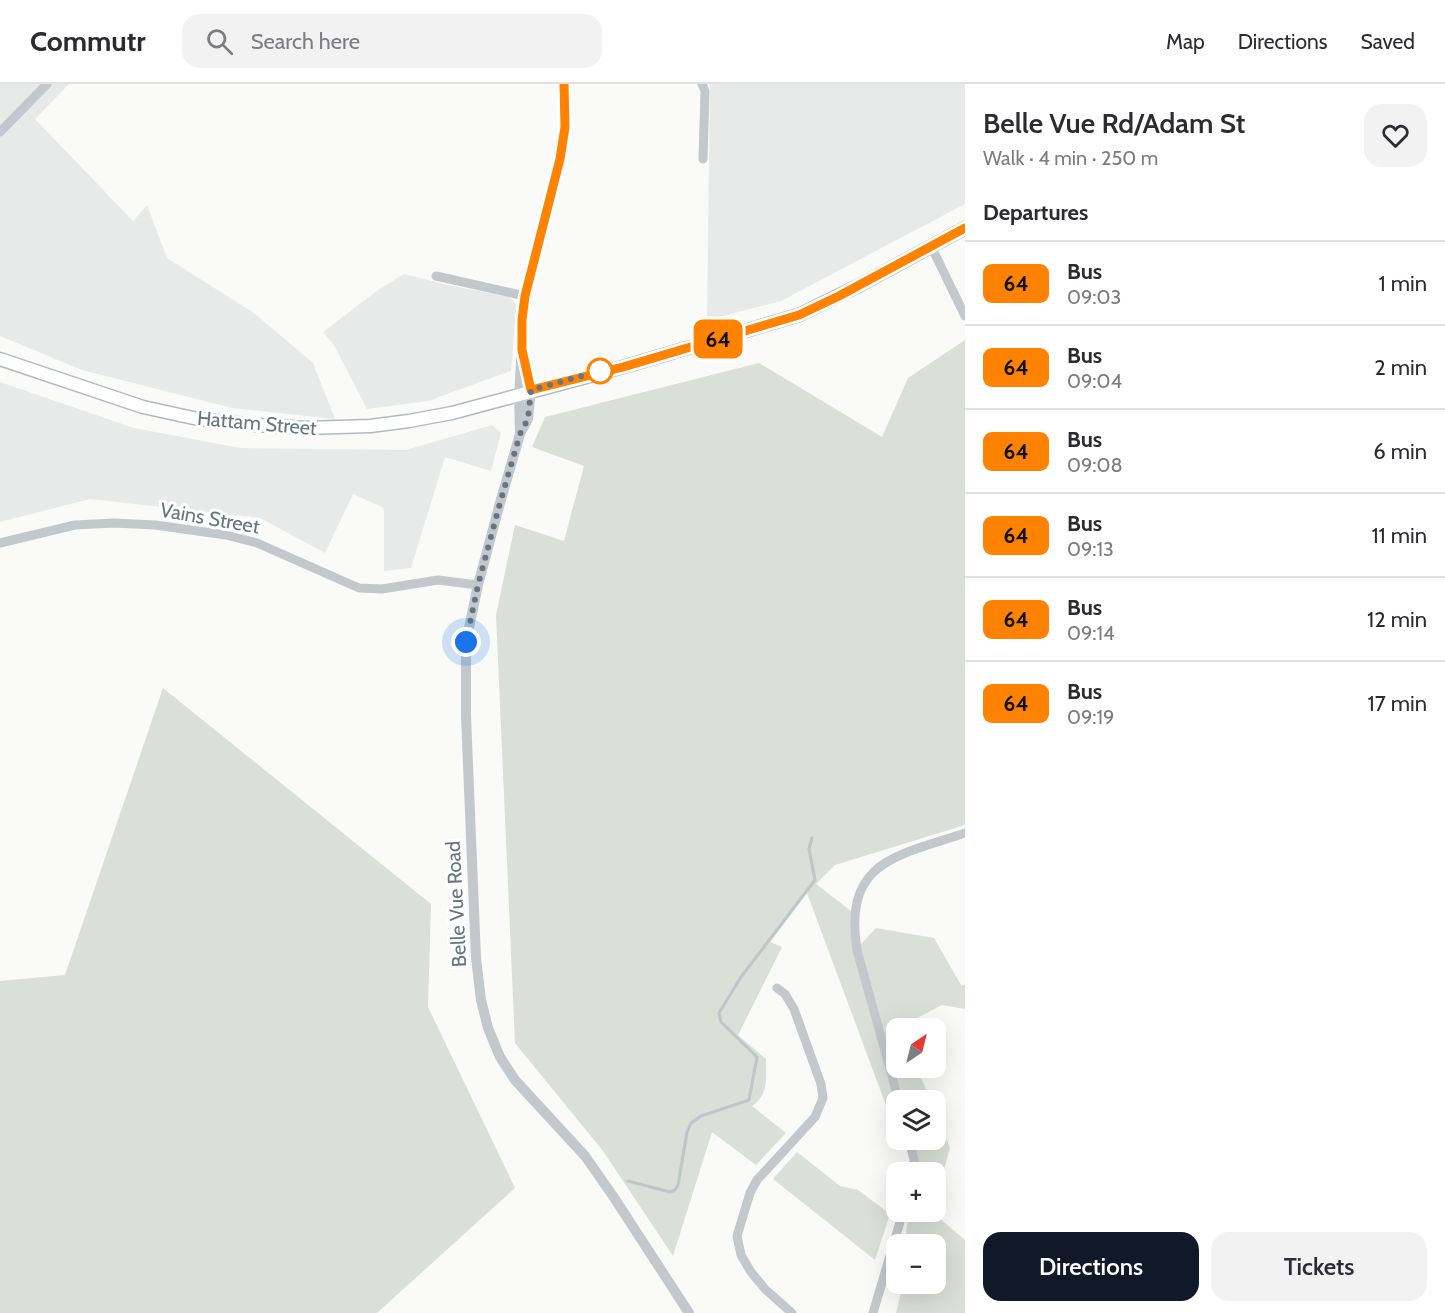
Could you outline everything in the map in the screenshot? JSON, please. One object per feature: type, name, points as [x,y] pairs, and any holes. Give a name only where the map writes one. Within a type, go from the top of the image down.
[{"type":"main road","name":"Hattam Street","points":[[0,359],[102,394],[174,414],[227,423],[279,428],[343,428],[409,421],[452,413],[623,367],[799,315],[965,228]]},
{"type":"street","points":[[0,132],[46,84]]},
{"type":"street","name":"Belle Vue Road","points":[[564,84],[565,127],[560,159],[525,296],[522,320],[525,392],[530,412],[520,434],[478,585],[466,642],[466,716],[476,958],[481,1000],[488,1028],[500,1057],[515,1080],[585,1156],[689,1313]]},
{"type":"street","points":[[702,84],[705,91],[703,159]]},
{"type":"street","points":[[931,246],[965,316]]},
{"type":"street","points":[[436,276],[525,296]]},
{"type":"street","name":"Vains Street","points":[[0,543],[75,525],[114,523],[155,525],[210,532],[249,541],[276,550],[359,588],[382,589],[438,580],[478,585]]},
{"type":"street","points":[[896,1090],[857,950],[855,925],[857,899],[864,882],[878,868],[911,852],[965,833]]},
{"type":"street","points":[[777,988],[785,994],[794,1009],[824,1098],[815,1117],[757,1180],[750,1193],[737,1236],[741,1255],[751,1272],[765,1289],[792,1313]]},
{"type":"street","points":[[873,1313],[900,1222]]},
{"type":"shaded area","points":[[0,84],[69,84],[35,119],[133,221],[147,205],[167,258],[254,313],[313,363],[335,419],[232,408],[82,370],[0,336]]},
{"type":"shaded area","points":[[710,84],[965,84],[965,204],[781,301],[707,320]]},
{"type":"shaded area","points":[[404,274],[510,297],[516,305],[511,371],[428,401],[367,409],[334,345],[323,332],[378,290]]},
{"type":"shaded area","points":[[965,340],[965,825],[835,865],[816,884],[851,911],[853,941],[886,1065],[886,1078],[890,1078],[893,1090],[886,1090],[886,1105],[807,893],[770,942],[782,947],[738,1035],[766,1059],[764,1091],[752,1106],[786,1133],[756,1165],[712,1132],[673,1256],[603,1151],[515,1043],[496,615],[515,525],[564,541],[584,466],[532,447],[545,417],[759,363],[882,437],[908,378]]},
{"type":"shaded area","points":[[0,382],[134,428],[240,448],[406,450],[492,425],[501,433],[491,471],[445,457],[411,568],[384,571],[384,510],[353,494],[325,553],[260,518],[90,499],[0,522]]},
{"type":"shaded area","points":[[163,688],[431,904],[428,1007],[515,1188],[377,1313],[0,1313],[0,981],[65,975]]},
{"type":"shaded area","points":[[876,928],[934,938],[961,985],[965,985],[965,1009],[942,1005],[917,1018],[886,1018],[886,1037],[860,945]]},
{"type":"shaded area","points":[[898,1078],[921,1078],[926,1090],[901,1090]]},
{"type":"shaded area","points":[[946,1138],[950,1148],[946,1162],[918,1162],[916,1150],[946,1150]]},
{"type":"shaded area","points":[[797,1152],[840,1186],[858,1190],[886,1211],[887,1222],[875,1260],[773,1179]]},
{"type":"shaded area","points":[[908,1222],[944,1222],[965,1240],[965,1313],[896,1313],[901,1294],[946,1294],[946,1234],[906,1234]]},
{"type":"waterway","points":[[628,1181],[670,1192],[675,1190],[678,1185],[687,1132],[691,1123],[701,1116],[749,1100],[757,1057],[721,1022],[719,1013],[741,977],[815,880],[809,849],[812,838]]},
{"type":"bus line","name":"64","points":[[564,84],[563,145],[525,296],[522,320],[522,350],[531,390],[623,367],[799,315],[885,272],[965,228]]},
{"type":"route","points":[[466,642],[478,585],[500,503],[520,434],[528,419],[531,390],[600,371]]}]
